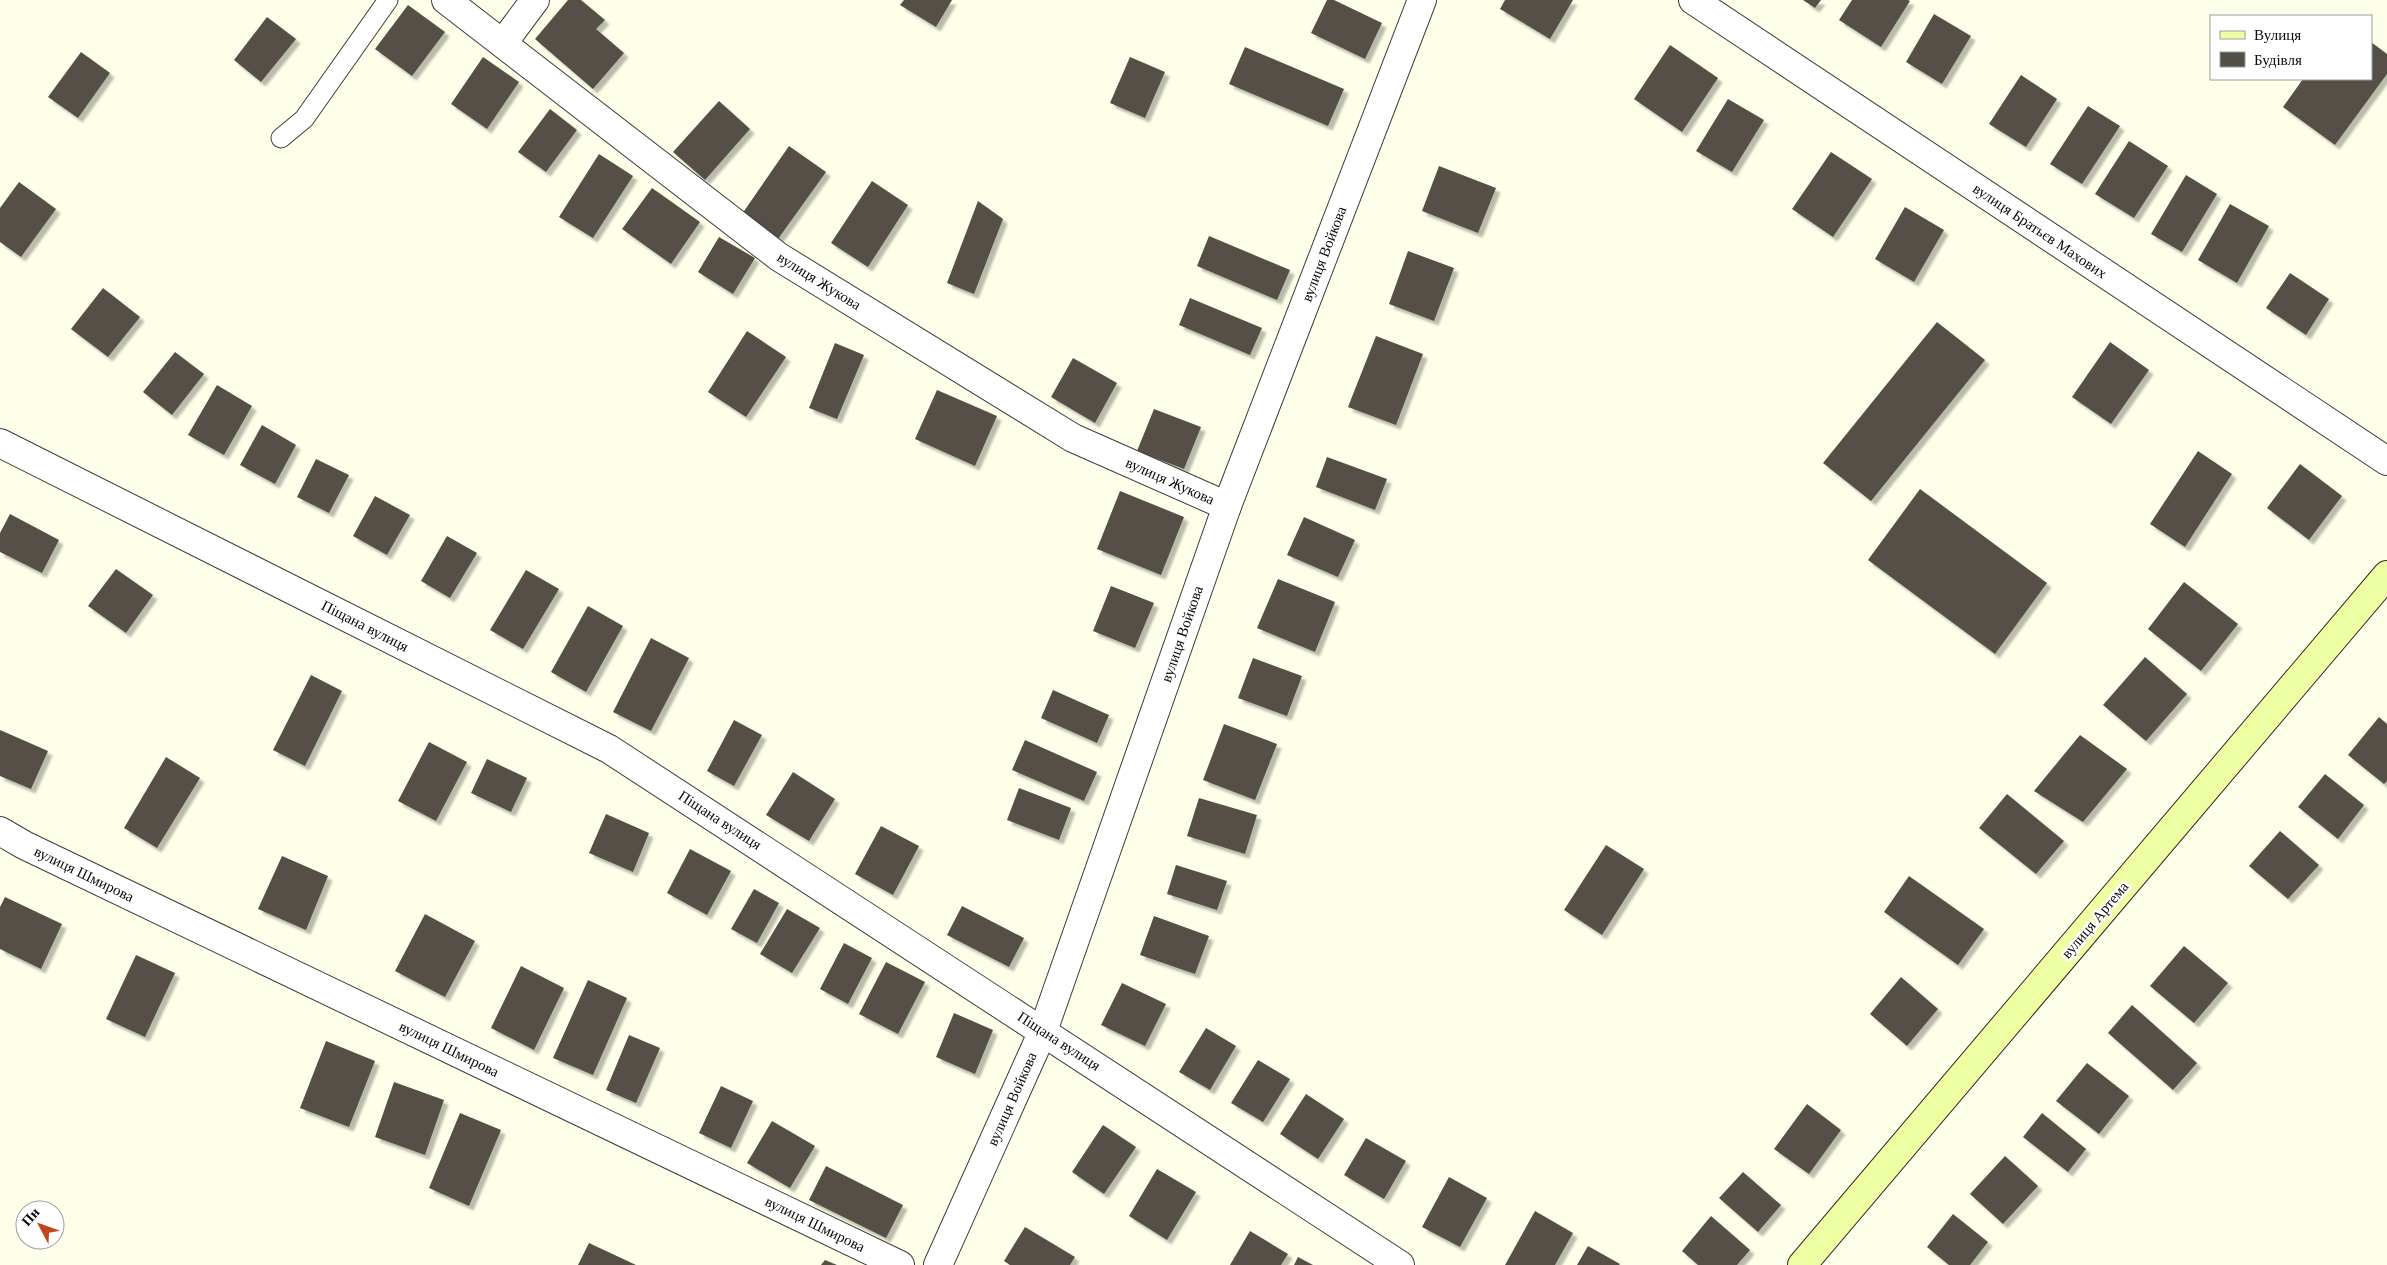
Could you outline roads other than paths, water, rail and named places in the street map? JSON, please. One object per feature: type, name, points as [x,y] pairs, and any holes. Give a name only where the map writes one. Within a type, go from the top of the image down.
[{"type":"street","name":"вулиця Жукова","points":[[446,0],[779,257],[1073,438],[1226,506]]},
{"type":"street","points":[[503,43],[535,0]]},
{"type":"street","name":"вулиця Войкова","points":[[938,1265],[1043,1031],[1226,506],[1422,0]]},
{"type":"street","name":"вулиця Братьєв Махових","points":[[1693,0],[2387,461]]},
{"type":"street","name":"Піщана вулиця","points":[[0,443],[610,748],[1400,1265]]},
{"type":"street","name":"вулиця Артема","points":[[1802,1265],[2387,575]]},
{"type":"street","name":"вулиця Шмирова","points":[[0,830],[24,845],[900,1265]]},
{"type":"lane","points":[[281,138],[304,119],[388,0]]}]
